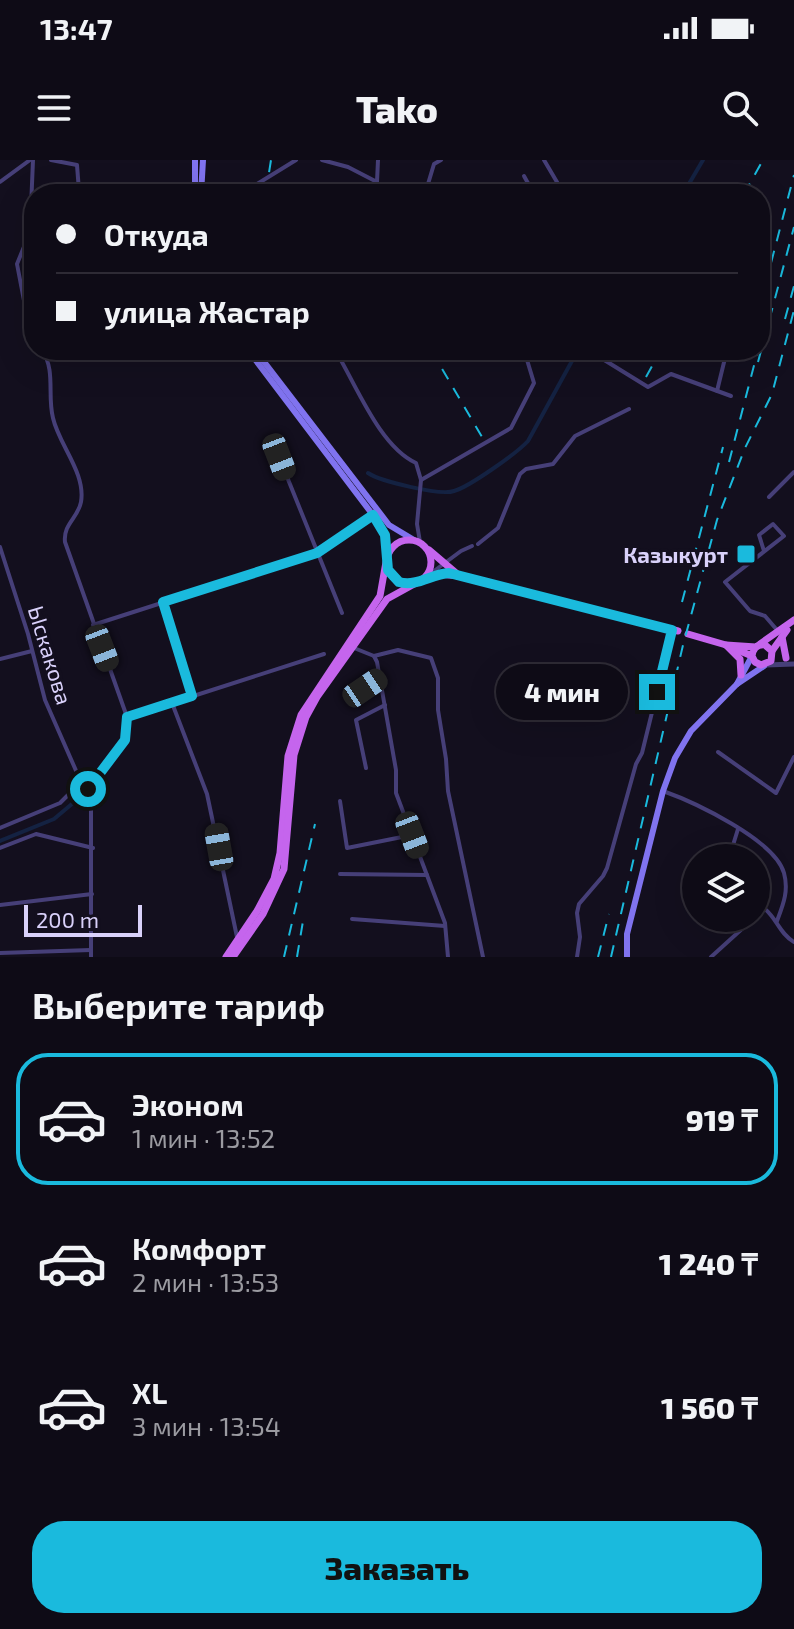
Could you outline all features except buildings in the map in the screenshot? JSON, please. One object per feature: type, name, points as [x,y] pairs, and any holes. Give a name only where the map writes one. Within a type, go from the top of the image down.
[{"type":"main road","points":[[195,160],[195,184]]},
{"type":"main road","points":[[202,184],[203,160]]},
{"type":"main road","points":[[233,957],[284,869],[291,772],[299,735],[317,697],[375,610],[383,587],[386,559],[385,535],[373,515],[256,360]]},
{"type":"main road","points":[[263,360],[389,525],[420,543],[461,576]]},
{"type":"main road","points":[[386,559],[397,542],[420,543]]},
{"type":"main road","points":[[420,543],[431,561],[421,580]]},
{"type":"main road","points":[[386,559],[392,577],[399,582],[421,580]]},
{"type":"main road","points":[[226,957],[260,913],[277,869],[285,774],[292,737],[309,699],[375,610],[394,594],[438,574],[461,576],[675,631]]},
{"type":"main road","points":[[737,684],[757,646],[794,621]]},
{"type":"main road","points":[[688,634],[726,645],[765,665]]},
{"type":"main road","points":[[740,646],[777,635]]},
{"type":"main road","points":[[627,957],[627,934],[663,791],[675,758],[691,731],[737,684],[771,661],[777,635]]},
{"type":"main road","points":[[777,635],[786,658]]},
{"type":"main road","points":[[726,645],[765,645],[772,652]]},
{"type":"main road","points":[[726,645],[740,659],[741,675]]},
{"type":"street","points":[[0,182],[32,160]]},
{"type":"street","points":[[31,184],[32,160]]},
{"type":"street","points":[[51,160],[77,165],[78,184]]},
{"type":"street","points":[[257,184],[296,160]]},
{"type":"street","points":[[322,160],[348,167],[377,182],[378,160]]},
{"type":"street","points":[[428,184],[434,164],[441,160]]},
{"type":"street","points":[[544,160],[558,184]]},
{"type":"street","points":[[524,176],[528,184]]},
{"type":"street","points":[[24,247],[17,264],[24,301]]},
{"type":"street","points":[[47,360],[53,418],[76,472],[81,494],[79,506],[66,526],[65,542],[127,717],[125,740],[88,789],[92,800],[93,848],[91,957]]},
{"type":"street","points":[[341,360],[372,417],[402,457],[416,463],[421,480],[417,524],[420,543]]},
{"type":"street","points":[[421,480],[511,428],[534,383],[527,360]]},
{"type":"street","points":[[604,360],[648,387],[671,374],[731,396]]},
{"type":"street","points":[[717,391],[725,360]]},
{"type":"street","points":[[478,544],[498,528],[520,474],[526,469],[553,464],[581,432],[629,409]]},
{"type":"street","points":[[279,457],[342,613]]},
{"type":"street","points":[[769,497],[794,472]]},
{"type":"street","points":[[93,625],[317,553],[373,515]]},
{"type":"street","points":[[764,551],[759,535],[773,524],[784,536],[725,582],[750,611],[765,616],[777,635]]},
{"type":"street","points":[[421,580],[472,546]]},
{"type":"street","name":"Ыскакова","points":[[0,547],[45,700],[81,782],[88,789]]},
{"type":"street","points":[[163,602],[192,696]]},
{"type":"street","points":[[577,957],[579,904],[607,868],[675,631]]},
{"type":"street","points":[[352,648],[374,656],[398,650],[431,658],[438,678],[438,710],[448,791],[483,957]]},
{"type":"street","points":[[0,659],[32,651]]},
{"type":"street","points":[[772,652],[794,664]]},
{"type":"street","points":[[127,717],[324,654]]},
{"type":"street","points":[[374,656],[396,770],[396,793],[445,926],[448,957]]},
{"type":"street","points":[[765,665],[794,664]]},
{"type":"street","points":[[351,698],[380,678]]},
{"type":"street","points":[[172,703],[207,794],[238,939]]},
{"type":"street","points":[[366,768],[356,720],[385,705]]},
{"type":"street","points":[[718,752],[776,793],[794,757]]},
{"type":"street","points":[[0,828],[60,803],[81,782]]},
{"type":"street","points":[[663,791],[692,801],[776,855],[784,873],[787,895],[777,921]]},
{"type":"street","points":[[340,801],[347,848],[412,835]]},
{"type":"street","points":[[733,844],[738,829]]},
{"type":"street","points":[[0,848],[36,834],[93,848]]},
{"type":"street","points":[[340,874],[427,875]]},
{"type":"street","points":[[0,905],[92,894]]},
{"type":"street","points":[[770,914],[781,932],[794,942]]},
{"type":"street","points":[[352,919],[445,926]]},
{"type":"street","points":[[711,957],[738,932]]},
{"type":"street","points":[[0,953],[91,950]]},
{"type":"waterway","points":[[689,184],[703,160]]},
{"type":"waterway","points":[[368,473],[424,490],[454,491],[470,483],[528,441],[573,360]]},
{"type":"waterway","points":[[0,841],[54,819],[85,793]]},
{"type":"railway","points":[[268,184],[271,160]]},
{"type":"railway","points":[[750,184],[763,160]]},
{"type":"railway","points":[[770,267],[794,175]]},
{"type":"railway","points":[[770,317],[794,227]]},
{"type":"railway","points":[[785,319],[794,286]]},
{"type":"railway","points":[[611,957],[683,645],[717,520],[745,448],[772,394],[794,310]]},
{"type":"railway","points":[[437,360],[485,442]]},
{"type":"railway","points":[[646,377],[655,360]]},
{"type":"railway","points":[[729,462],[755,360]]},
{"type":"railway","points":[[682,602],[723,447]]},
{"type":"railway","points":[[284,957],[315,824]]},
{"type":"railway","points":[[598,957],[609,914]]},
{"type":"railway","points":[[297,957],[303,921]]},
{"type":"place","name":"Казыкурт","points":[[746,554]]},
{"type":"route","points":[[88,789],[125,740],[127,717],[192,696],[163,602],[317,553],[373,515],[385,535],[388,570],[399,582],[416,583],[449,573],[672,630],[657,692]]}]
